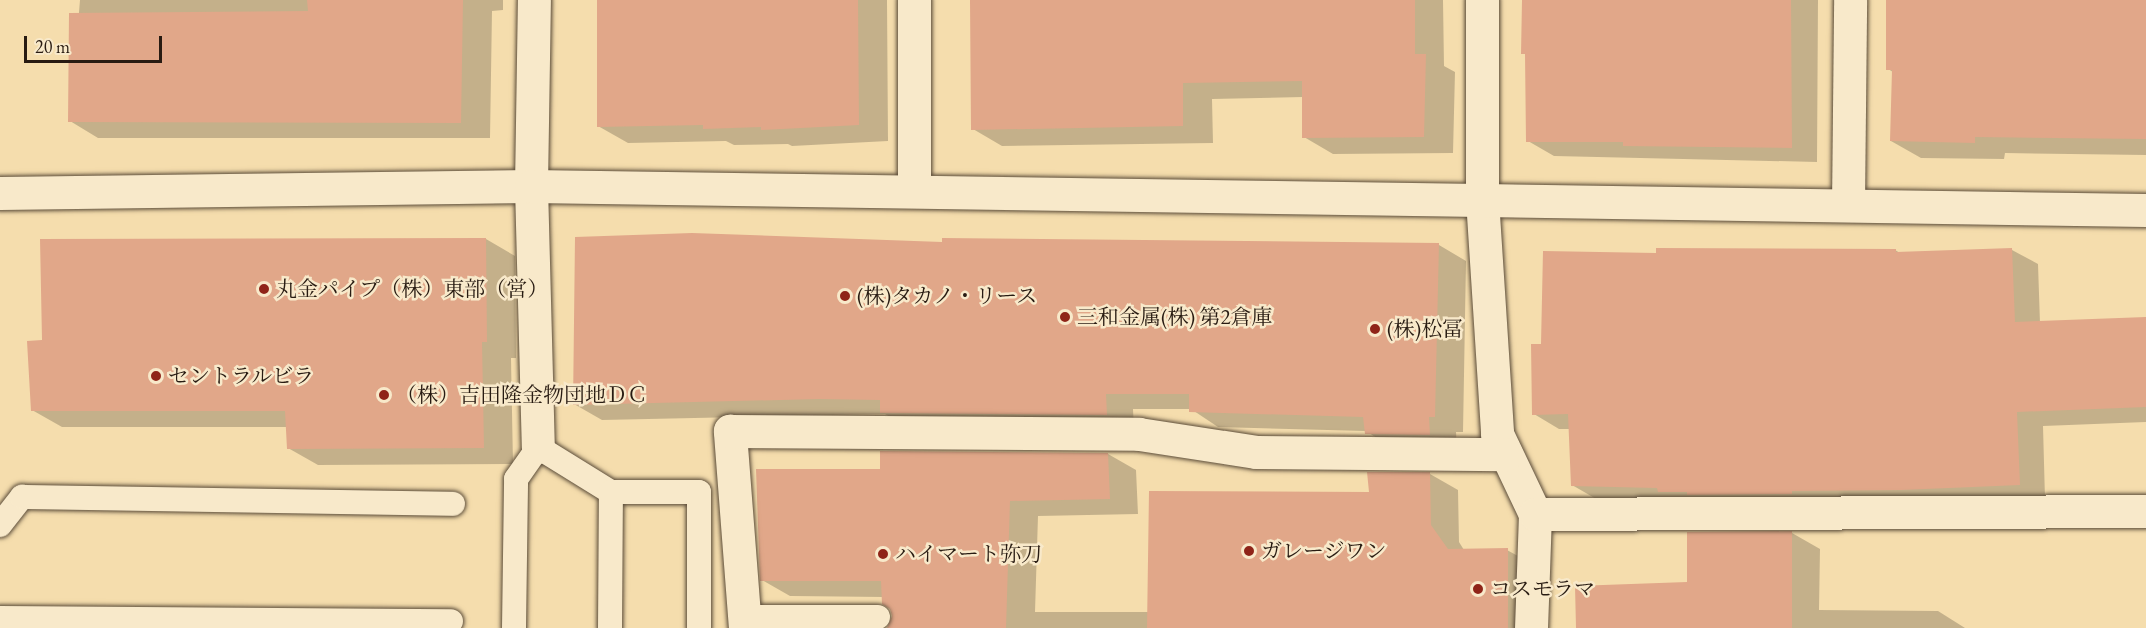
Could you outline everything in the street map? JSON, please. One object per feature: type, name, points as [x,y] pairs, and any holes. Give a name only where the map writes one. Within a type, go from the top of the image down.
[{"type":"street","points":[[534,0],[531,186],[538,447]]},
{"type":"street","points":[[914,191],[915,0]]},
{"type":"street","points":[[1482,0],[1482,200],[1497,434],[1535,514],[1531,628]]},
{"type":"street","points":[[1848,205],[1850,0]]},
{"type":"street","points":[[0,193],[531,186],[2146,210]]},
{"type":"street","points":[[745,623],[730,431],[1139,434],[1256,452],[1506,454]]},
{"type":"street","points":[[1535,514],[2146,511]]},
{"type":"lane","points":[[514,628],[516,479],[538,447],[611,492],[699,492],[699,628]]},
{"type":"lane","points":[[610,628],[611,492]]},
{"type":"lane","points":[[0,525],[22,497],[453,504]]},
{"type":"lane","points":[[745,623],[878,617]]},
{"type":"lane","points":[[0,618],[451,621]]},
{"type":"building","points":[[307,0],[463,0],[461,123],[68,122],[69,13],[308,11]]},
{"type":"building","points":[[597,0],[858,0],[859,125],[761,130],[761,127],[703,129],[703,125],[597,127]]},
{"type":"building","points":[[970,0],[1415,0],[1415,54],[1426,54],[1424,137],[1302,138],[1302,81],[1183,83],[1183,126],[971,130]]},
{"type":"building","points":[[1522,0],[1791,0],[1792,148],[1623,146],[1623,142],[1526,142],[1525,54],[1521,54]]},
{"type":"building","points":[[1886,0],[2146,0],[2146,139],[1975,137],[1975,143],[1890,141],[1892,70],[1886,70]]},
{"type":"building","points":[[692,233],[942,242],[942,238],[1439,243],[1435,417],[1429,417],[1430,435],[1365,434],[1363,417],[1189,412],[1189,394],[1106,394],[1107,415],[880,413],[880,400],[819,399],[573,405],[575,237]]},
{"type":"building","points":[[486,238],[487,342],[482,342],[484,448],[287,449],[285,411],[31,411],[27,341],[42,340],[40,239]]},
{"type":"building","points":[[1656,248],[1896,249],[1896,252],[2012,248],[2015,322],[2146,317],[2146,407],[2017,412],[2020,485],[1901,490],[1792,491],[1792,494],[1687,495],[1687,492],[1658,492],[1657,488],[1571,486],[1568,414],[1532,415],[1531,344],[1541,344],[1543,251],[1656,253]]},
{"type":"building","name":"ハイマート弥刀","points":[[880,451],[1108,453],[1110,499],[1010,501],[1006,628],[887,628],[892,616],[890,609],[882,604],[881,581],[760,581],[756,469],[880,469]]},
{"type":"building","points":[[1367,472],[1430,472],[1431,525],[1448,549],[1508,548],[1508,628],[1147,628],[1149,491],[1369,492]]},
{"type":"building","points":[[1792,531],[1792,628],[1576,628],[1575,586],[1687,582],[1687,532]]},
{"type":"place","name":"丸金パイプ（株）東部（営）","points":[[264,289]]},
{"type":"place","name":"(株)タカノ・リース","points":[[845,296]]},
{"type":"place","name":"三和金属(株) 第2倉庫","points":[[1065,317]]},
{"type":"place","name":"(株)松冨","points":[[1375,329]]},
{"type":"place","name":"セントラルビラ","points":[[156,376]]},
{"type":"place","name":"（株）吉田隆金物団地ＤＣ","points":[[384,395]]},
{"type":"place","name":"ガレージワン","points":[[1249,551]]},
{"type":"place","name":"ハイマート弥刀","points":[[883,554]]},
{"type":"place","name":"コスモラマ","points":[[1478,589]]}]
